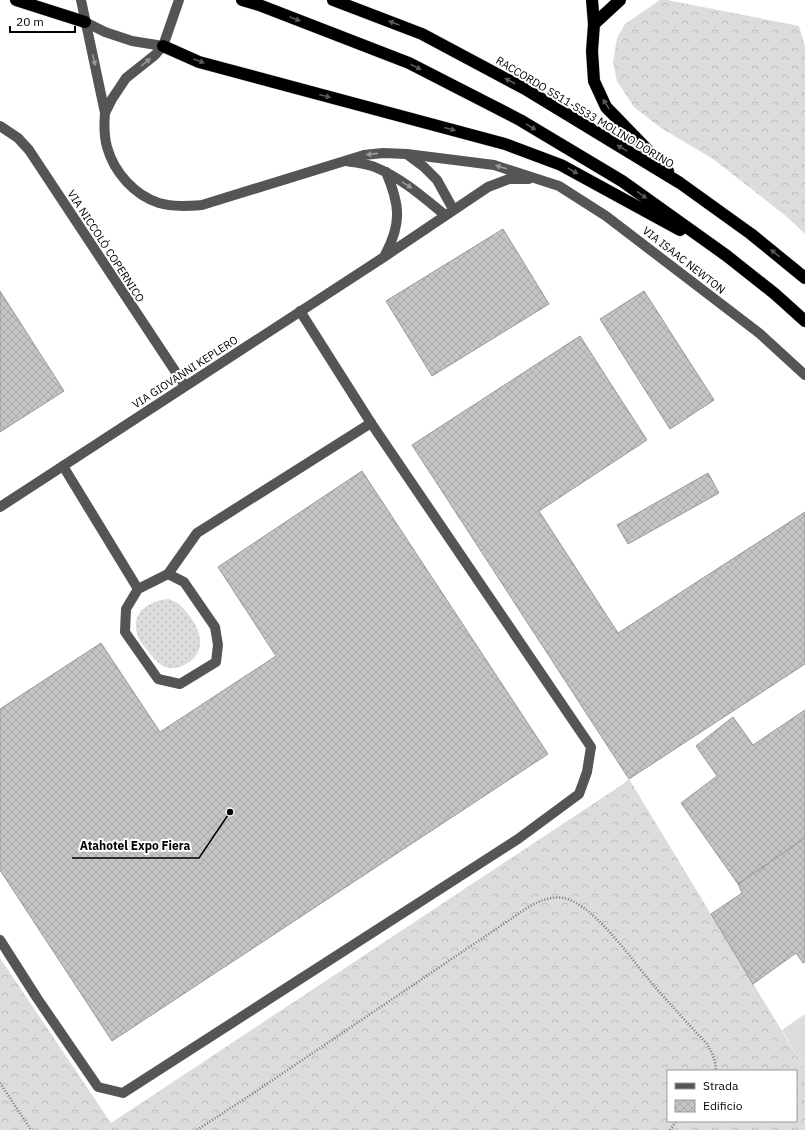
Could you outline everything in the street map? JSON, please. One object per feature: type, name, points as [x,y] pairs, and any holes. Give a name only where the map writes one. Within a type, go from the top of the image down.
[{"type":"highway","points":[[16,0],[85,22]]},
{"type":"highway","points":[[242,0],[259,5],[409,63],[520,120],[622,181],[727,256],[805,320]]},
{"type":"highway","name":"RACCORDO SS11-SS33 MOLINO DORINO","points":[[333,0],[422,34],[527,90],[680,183],[751,234],[805,278]]},
{"type":"highway","points":[[592,0],[594,24],[592,51],[594,81],[606,107],[680,183]]},
{"type":"highway","points":[[594,24],[620,0]]},
{"type":"highway","points":[[163,46],[199,62],[505,144],[561,165],[727,256]]},
{"type":"street","points":[[81,0],[105,114]]},
{"type":"street","points":[[105,114],[112,99],[126,78],[155,55],[163,46],[179,0]]},
{"type":"street","points":[[85,22],[105,32],[132,41],[163,46]]},
{"type":"street","name":"VIA ISAAC NEWTON","points":[[105,114],[104,131],[106,146],[118,171],[136,191],[159,203],[186,206],[202,205],[364,155],[374,154],[406,154],[494,165],[559,186],[606,216],[759,333],[805,375]]},
{"type":"street","name":"VIA NICCOLÒ COPERNICO","points":[[0,126],[18,138],[29,150],[184,386]]},
{"type":"street","points":[[406,154],[424,167],[437,180],[449,212]]},
{"type":"street","points":[[345,161],[371,166],[386,172],[449,212]]},
{"type":"street","points":[[384,257],[397,228],[398,217],[393,189],[386,172]]},
{"type":"street","name":"VIA GIOVANNI KEPLERO","points":[[0,507],[384,257],[488,187],[509,179],[538,179]]},
{"type":"street","points":[[0,940],[37,998],[98,1087],[123,1093],[518,839],[579,794],[587,772],[591,747],[371,424],[300,312]]},
{"type":"street","points":[[168,574],[184,582],[215,627],[218,645],[216,662],[180,684],[158,679],[125,632],[126,609],[138,589],[168,574],[197,533],[371,424]]},
{"type":"street","points":[[63,466],[138,589]]},
{"type":"path","points":[[197,1130],[526,908],[539,901],[552,898],[564,898],[574,902],[603,925],[619,942],[655,987],[707,1044],[716,1064],[716,1070]]},
{"type":"path","points":[[0,1083],[31,1130]]},
{"type":"green space","points":[[660,0],[667,0],[799,26],[805,46],[805,234],[786,216],[713,159],[661,128],[634,107],[617,81],[613,62],[617,38],[625,24]]},
{"type":"green space","points":[[169,599],[179,604],[191,618],[199,634],[200,643],[199,651],[194,658],[180,667],[174,668],[169,668],[160,664],[152,656],[141,643],[136,625],[140,613],[149,604]]},
{"type":"green space","points":[[629,779],[805,1069],[805,1130],[0,1130],[0,958],[111,1123]]},
{"type":"green space","points":[[805,1014],[805,1069],[782,1030]]},
{"type":"building","points":[[503,229],[549,304],[432,376],[386,301]]},
{"type":"building","points":[[0,291],[64,391],[0,432]]},
{"type":"building","points":[[644,291],[714,400],[670,429],[600,319]]},
{"type":"building","points":[[580,336],[647,440],[539,511],[618,633],[805,512],[805,664],[629,779],[412,445]]},
{"type":"building","points":[[362,471],[548,754],[112,1041],[0,870],[0,709],[101,643],[160,732],[276,656],[218,567]]},
{"type":"building","points":[[708,473],[719,493],[628,544],[617,525]]},
{"type":"building","points":[[805,710],[805,838],[738,884],[681,803],[717,776],[696,746],[733,717],[753,745]]},
{"type":"building","points":[[805,838],[805,962],[803,963],[796,953],[753,984],[711,914],[742,893],[738,884]]},
{"type":"place","name":"Atahotel Expo Fiera","points":[[230,812]]}]
